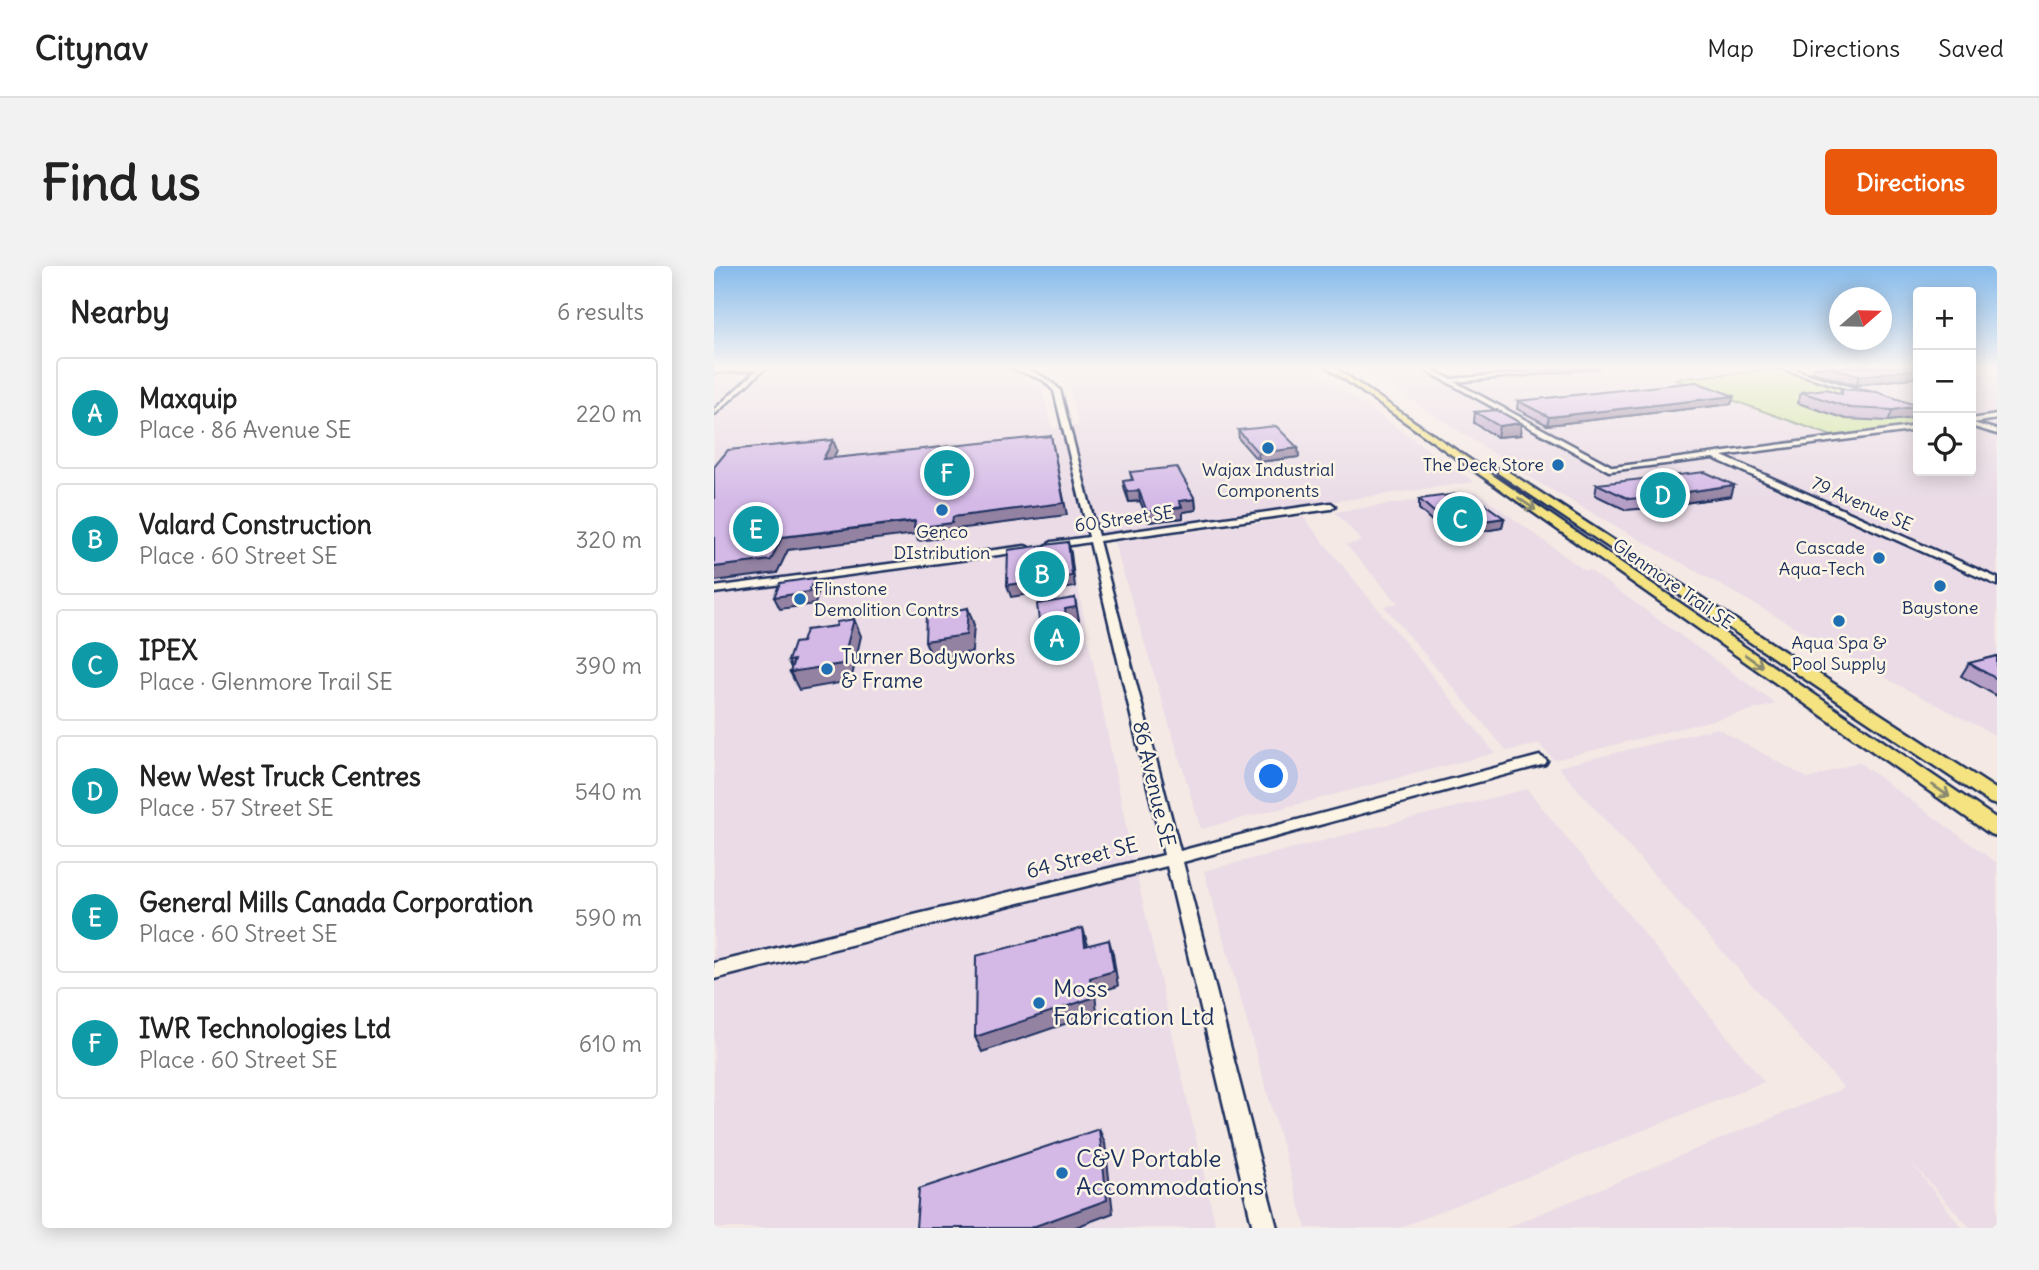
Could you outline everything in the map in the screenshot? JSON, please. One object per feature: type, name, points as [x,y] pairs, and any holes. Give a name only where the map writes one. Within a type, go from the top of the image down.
[{"type":"main road","name":"Glenmore Trail SE","points":[[1395,412],[1997,829]]},
{"type":"main road","name":"Glenmore Trail SE","points":[[1412,412],[1997,799]]},
{"type":"main road","points":[[1740,630],[1781,652],[1997,785]]},
{"type":"street","name":"86 Avenue SE","points":[[1063,412],[1265,1228]]},
{"type":"street","points":[[1506,412],[1612,469],[1913,429]]},
{"type":"street","points":[[1976,421],[1997,417]]},
{"type":"street","points":[[1976,424],[1997,432]]},
{"type":"street","name":"79 Avenue SE","points":[[1713,455],[1997,582]]},
{"type":"street","name":"60 Street SE","points":[[714,590],[1331,506]]},
{"type":"street","name":"64 Street SE","points":[[714,971],[1172,859],[1540,761]]},
{"type":"shaded area","points":[[714,412],[1048,412],[1052,429],[1079,425],[1076,412],[1375,412],[1474,482],[1068,538],[1129,841],[1216,1228],[714,1228]]},
{"type":"shaded area","points":[[1429,412],[1913,412],[1913,476],[1976,476],[1976,412],[1997,412],[1997,736],[1893,682],[1536,481]]},
{"type":"shaded area","points":[[1477,492],[1776,704],[1554,760],[1539,744],[1507,751],[1384,606],[1398,603],[1346,545],[1362,541],[1335,512]]},
{"type":"shaded area","points":[[1303,517],[1495,753],[1201,829],[1114,542]]},
{"type":"shaded area","points":[[1717,728],[1809,779],[1858,762],[1997,863],[1997,1228],[1970,1228],[1911,1162],[1962,1228],[1506,1228],[1844,1088],[1558,767]]},
{"type":"shaded area","points":[[1527,789],[1764,1082],[1399,1228],[1306,1228],[1204,871]]},
{"type":"green space","points":[[1765,412],[1913,412],[1913,426],[1832,436]]},
{"type":"building","points":[[1475,412],[1500,412],[1521,423],[1499,426]]},
{"type":"building","points":[[1539,412],[1594,412],[1549,417]]},
{"type":"building","points":[[1276,426],[1298,448],[1258,453],[1238,430]]},
{"type":"building","points":[[1051,436],[1064,503],[953,517],[952,523],[914,528],[915,521],[782,537],[771,560],[714,567],[714,467],[728,450],[833,440],[823,459]]},
{"type":"building","points":[[1177,467],[1195,499],[1179,501],[1182,507],[1147,512],[1139,490],[1127,492],[1123,481],[1133,480],[1130,472]]},
{"type":"building","points":[[1705,472],[1734,485],[1629,499],[1597,484]]},
{"type":"building","points":[[1457,494],[1462,498],[1475,497],[1504,518],[1450,526],[1419,499]]},
{"type":"building","points":[[1068,542],[1072,576],[1007,585],[1008,550]]},
{"type":"building","points":[[814,578],[809,592],[774,597],[780,583]]},
{"type":"building","points":[[1075,598],[1076,607],[1065,609],[1070,641],[1042,646],[1037,604]]},
{"type":"building","points":[[968,608],[966,635],[925,641],[926,615]]},
{"type":"building","points":[[854,619],[842,664],[790,672],[794,660],[788,661],[794,643],[802,642],[806,630],[836,626],[837,622]]},
{"type":"building","points":[[1997,656],[1997,679],[1969,663]]},
{"type":"building","name":"Moss Fabrication Ltd","points":[[1083,928],[1085,946],[1109,940],[1114,971],[1090,978],[1092,998],[975,1037],[976,956]]},
{"type":"building","name":"C&V Portable Accommodations","points":[[1099,1129],[1107,1200],[1030,1228],[916,1228],[919,1189]]},
{"type":"place","name":"Wajax Industrial Components","points":[[1268,448]]},
{"type":"place","name":"The Deck Store","points":[[1558,465]]},
{"type":"place","name":"IWR Technologies Ltd","points":[[947,473]]},
{"type":"place","name":"New West Truck Centres","points":[[1663,495]]},
{"type":"place","name":"Genco DIstribution","points":[[942,510]]},
{"type":"place","name":"IPEX","points":[[1460,519]]},
{"type":"place","name":"General Mills Canada Corporation","points":[[756,529]]},
{"type":"place","name":"Cascade Aqua-Tech","points":[[1879,558]]},
{"type":"place","name":"Valard Construction","points":[[1042,574]]},
{"type":"place","name":"Baystone","points":[[1940,586]]},
{"type":"place","name":"Flinstone Demolition Contrs","points":[[800,599]]},
{"type":"place","name":"Aqua Spa & Pool Supply","points":[[1839,621]]},
{"type":"place","name":"Maxquip","points":[[1057,638]]},
{"type":"place","name":"Turner Bodyworks & Frame","points":[[827,669]]},
{"type":"place","name":"Moss Fabrication Ltd","points":[[1039,1003]]},
{"type":"place","name":"C&V Portable Accommodations","points":[[1062,1173]]}]
